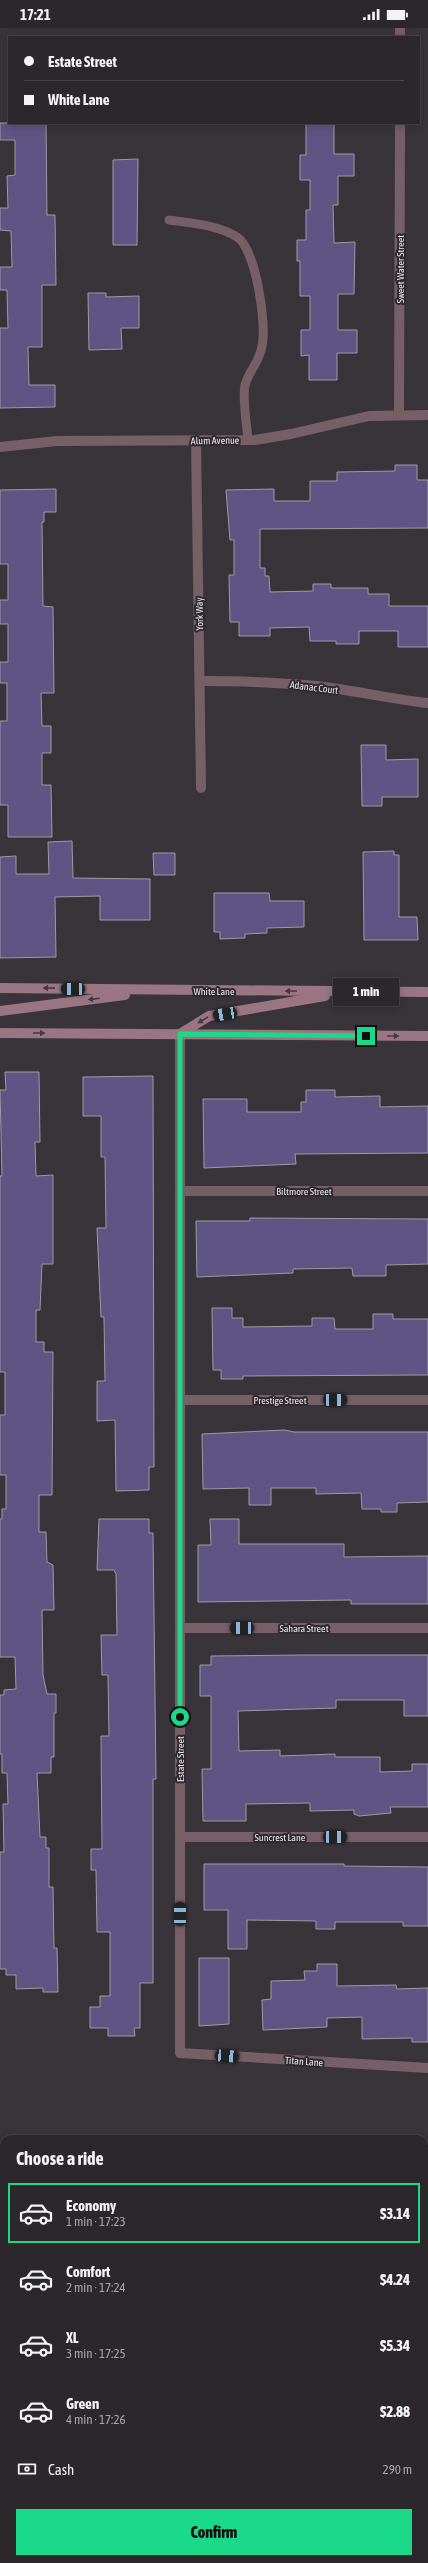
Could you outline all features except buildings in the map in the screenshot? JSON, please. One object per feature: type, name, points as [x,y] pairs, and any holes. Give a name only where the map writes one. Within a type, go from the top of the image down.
[{"type":"main road","name":"White Lane","points":[[0,988],[428,992]]},
{"type":"main road","points":[[0,1011],[160,990]]},
{"type":"main road","points":[[180,1034],[210,1016],[350,992]]},
{"type":"main road","points":[[0,1033],[428,1036]]},
{"type":"street","name":"Sweet Water Street","points":[[400,124],[400,415]]},
{"type":"street","name":"Alum Avenue","points":[[0,447],[57,441],[248,440],[291,434],[368,416],[428,415]]},
{"type":"street","name":"York Way","points":[[196,440],[201,788]]},
{"type":"street","name":"Adanac Court","points":[[200,681],[260,682],[318,686],[380,698],[428,703]]},
{"type":"street","name":"Estate Street","points":[[180,1034],[180,2053]]},
{"type":"street","name":"Biltmore Street","points":[[180,1191],[428,1191]]},
{"type":"street","name":"Prestige Street","points":[[180,1400],[428,1400]]},
{"type":"street","name":"Sahara Street","points":[[180,1628],[428,1628]]},
{"type":"street","name":"Suncrest Lane","points":[[180,1837],[428,1837]]},
{"type":"street","name":"Titan Lane","points":[[180,2053],[428,2068]]},
{"type":"lane","points":[[169,220],[216,229],[237,237],[245,244],[250,256],[265,327],[260,356],[245,386],[248,440]]},
{"type":"route","points":[[180,1717],[180,1034],[366,1036]]}]
